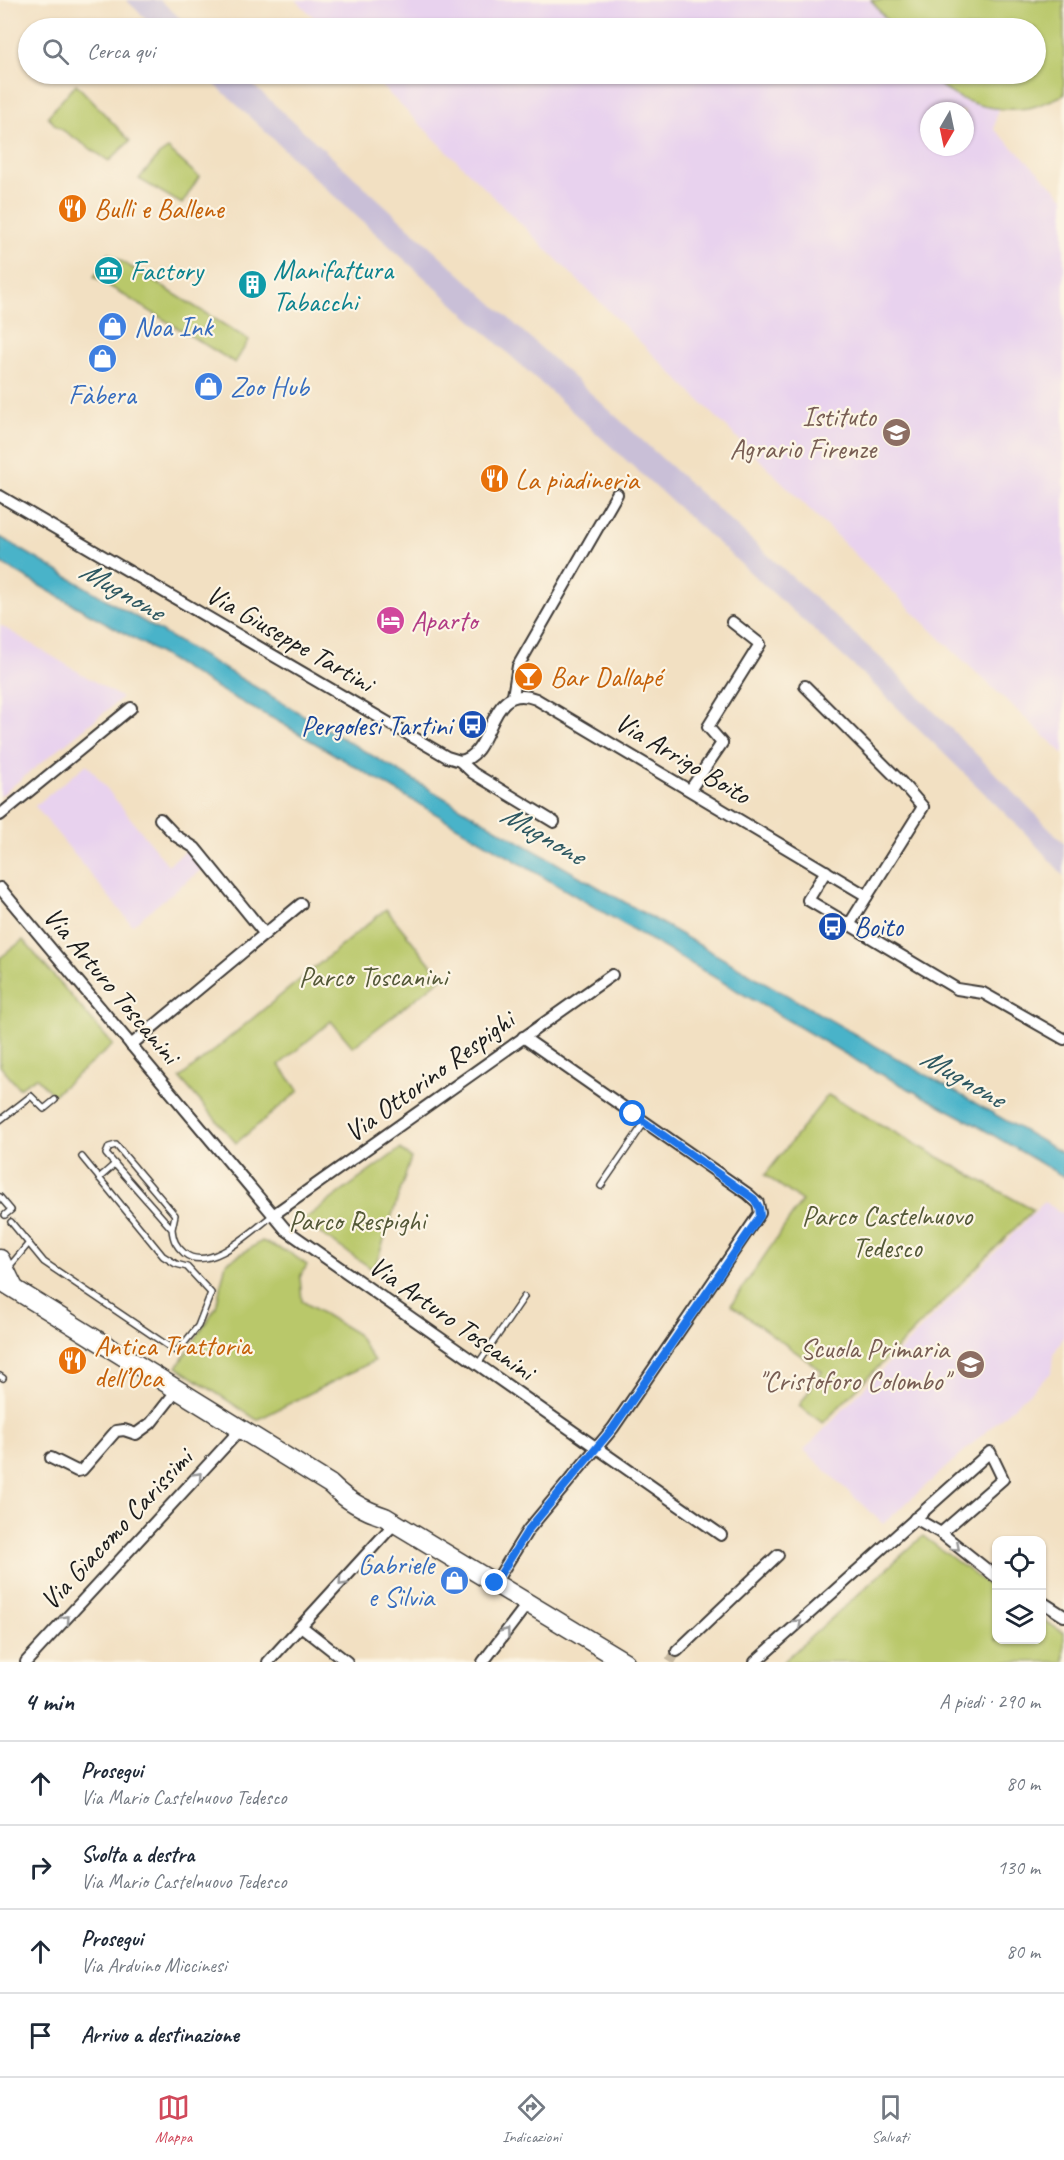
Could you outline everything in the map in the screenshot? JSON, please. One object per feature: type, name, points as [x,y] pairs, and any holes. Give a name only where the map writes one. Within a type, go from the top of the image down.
[{"type":"main road","points":[[4,1274],[177,1390],[330,1484],[343,1497],[369,1512],[390,1520],[528,1603],[615,1659]]},
{"type":"street","points":[[460,761],[472,756],[504,703],[513,696],[513,684],[518,666],[617,494]]},
{"type":"street","name":"Via Giuseppe Tartini","points":[[0,496],[447,758],[460,761],[473,773],[554,822]]},
{"type":"street","points":[[690,790],[722,743],[708,727],[760,644],[732,622]]},
{"type":"street","points":[[805,686],[902,783],[922,807],[849,925]]},
{"type":"street","name":"Via Arrigo Boito","points":[[513,696],[523,695],[536,699],[867,896]]},
{"type":"street","points":[[0,815],[131,708]]},
{"type":"street","points":[[160,819],[176,836],[195,848],[265,934]]},
{"type":"street","points":[[826,871],[808,900],[957,989],[983,993],[1064,1039]]},
{"type":"street","name":"Via Arturo Toscanini","points":[[0,888],[273,1215],[294,1237],[721,1535]]},
{"type":"street","points":[[131,1046],[301,904]]},
{"type":"street","name":"Via Ottorino Respighi","points":[[273,1215],[404,1125],[612,975]]},
{"type":"street","points":[[495,1583],[528,1530],[597,1449],[760,1213],[754,1199],[523,1037]]},
{"type":"street","points":[[51,1458],[77,1471],[82,1470],[116,1431],[124,1430],[136,1434],[145,1429],[177,1390]]},
{"type":"street","name":"Via Giacomo Carissimi","points":[[26,1662],[241,1429]]},
{"type":"street","points":[[755,1662],[990,1452],[1003,1479],[941,1533]]},
{"type":"street","points":[[915,1518],[941,1533],[992,1574]]},
{"type":"street","points":[[268,1662],[390,1520]]},
{"type":"street","points":[[677,1651],[778,1555]]},
{"type":"street","points":[[483,1662],[528,1603]]},
{"type":"street","points":[[1046,1605],[1064,1616]]},
{"type":"street","points":[[301,1626],[347,1662]]},
{"type":"lane","points":[[0,1120],[32,1096],[44,1109],[55,1100]]},
{"type":"lane","points":[[601,1186],[645,1122]]},
{"type":"lane","points":[[172,1229],[106,1154],[112,1145],[116,1145],[175,1215],[172,1229],[173,1241],[186,1255],[201,1260],[217,1256],[273,1215]]},
{"type":"lane","points":[[11,1222],[44,1262],[177,1352],[198,1326],[211,1293],[188,1267],[163,1256],[82,1156]]},
{"type":"lane","points":[[99,1178],[115,1164]]},
{"type":"lane","points":[[0,1197],[11,1210],[5,1215]]},
{"type":"lane","points":[[4,1274],[29,1243]]},
{"type":"lane","points":[[182,1265],[186,1255]]},
{"type":"lane","points":[[477,1365],[524,1297]]},
{"type":"shaded area","points":[[126,0],[160,0],[180,18],[145,18]]},
{"type":"shaded area","points":[[296,0],[871,0],[885,18],[315,18]]},
{"type":"shaded area","points":[[215,84],[252,84],[884,661],[1064,843],[1064,876],[1026,834],[868,679],[322,185]]},
{"type":"shaded area","name":"Istituto Agrario Firenze","points":[[379,84],[942,84],[966,102],[920,102],[920,156],[974,156],[974,104],[998,108],[994,129],[1064,197],[1064,754],[954,652]]},
{"type":"shaded area","points":[[0,625],[122,698],[0,796]]},
{"type":"shaded area","points":[[87,764],[168,865],[187,850],[202,869],[132,925],[35,806]]},
{"type":"shaded area","name":"Scuola Primaria \"Cristoforo Colombo\"","points":[[1044,1202],[1064,1214],[1064,1336],[1053,1355],[1051,1373],[883,1524],[804,1450]]},
{"type":"green space","points":[[871,0],[1064,0],[1064,95],[1033,107],[1001,109],[961,98],[938,84],[1046,84],[1046,18],[885,18]]},
{"type":"green space","points":[[76,84],[130,141],[109,161],[55,125],[48,116]]},
{"type":"green space","points":[[168,149],[199,177],[182,204],[139,179],[159,155]]},
{"type":"green space","points":[[108,253],[249,340],[235,363],[94,277]]},
{"type":"green space","name":"Parco Toscanini","points":[[386,909],[442,978],[353,1047],[331,1021],[279,1065],[299,1091],[236,1143],[180,1078]]},
{"type":"green space","points":[[23,940],[113,1045],[53,1095],[36,1077],[19,1088],[0,1066],[0,958]]},
{"type":"green space","name":"Parco Castelnuovo Tedesco","points":[[828,1095],[1033,1210],[823,1423],[799,1406],[822,1371],[731,1305],[802,1201],[765,1175]]},
{"type":"green space","name":"Parco Respighi","points":[[400,1149],[411,1158],[374,1270],[302,1221]]},
{"type":"green space","points":[[262,1241],[290,1253],[307,1265],[300,1277],[302,1301],[357,1334],[374,1361],[257,1420],[177,1367],[216,1307],[226,1263]]},
{"type":"green space","points":[[923,1536],[992,1588],[992,1644],[1046,1644],[1046,1622],[1064,1633],[1064,1662],[783,1662]]},
{"type":"water","points":[[0,537],[497,829],[1064,1154],[1064,1177],[971,1122],[864,1065],[274,719],[18,573],[0,562]]},
{"type":"tunnel","points":[[670,1662],[677,1651]]},
{"type":"place","name":"Bulli e Ballene","points":[[73,208]]},
{"type":"place","name":"Factory","points":[[109,270]]},
{"type":"place","name":"Manifattura Tabacchi","points":[[252,285]]},
{"type":"place","name":"Noa Ink","points":[[113,326]]},
{"type":"place","name":"Fàbera","points":[[102,358]]},
{"type":"place","name":"Zoo Hub","points":[[209,386]]},
{"type":"place","name":"Istituto Agrario Firenze","points":[[897,432]]},
{"type":"place","name":"La piadineria","points":[[494,479]]},
{"type":"place","name":"Aparto","points":[[390,620]]},
{"type":"place","name":"Bar Dallapé","points":[[529,676]]},
{"type":"place","name":"Pergolesi Tartini","points":[[473,725]]},
{"type":"place","name":"Boito","points":[[833,926]]},
{"type":"place","name":"Antica Trattoria dell’Oca","points":[[73,1361]]},
{"type":"place","name":"Scuola Primaria \"Cristoforo Colombo\"","points":[[970,1364]]},
{"type":"place","name":"Gabriele e Silvia","points":[[455,1580]]},
{"type":"route","points":[[495,1583],[528,1530],[613,1428],[760,1216],[759,1207],[754,1199],[633,1114]]},
{"type":"water label","name":"Mugnone","points":[[122,590]]},
{"type":"water label","name":"Mugnone","points":[[543,834]]},
{"type":"water label","name":"Mugnone","points":[[963,1077]]}]
